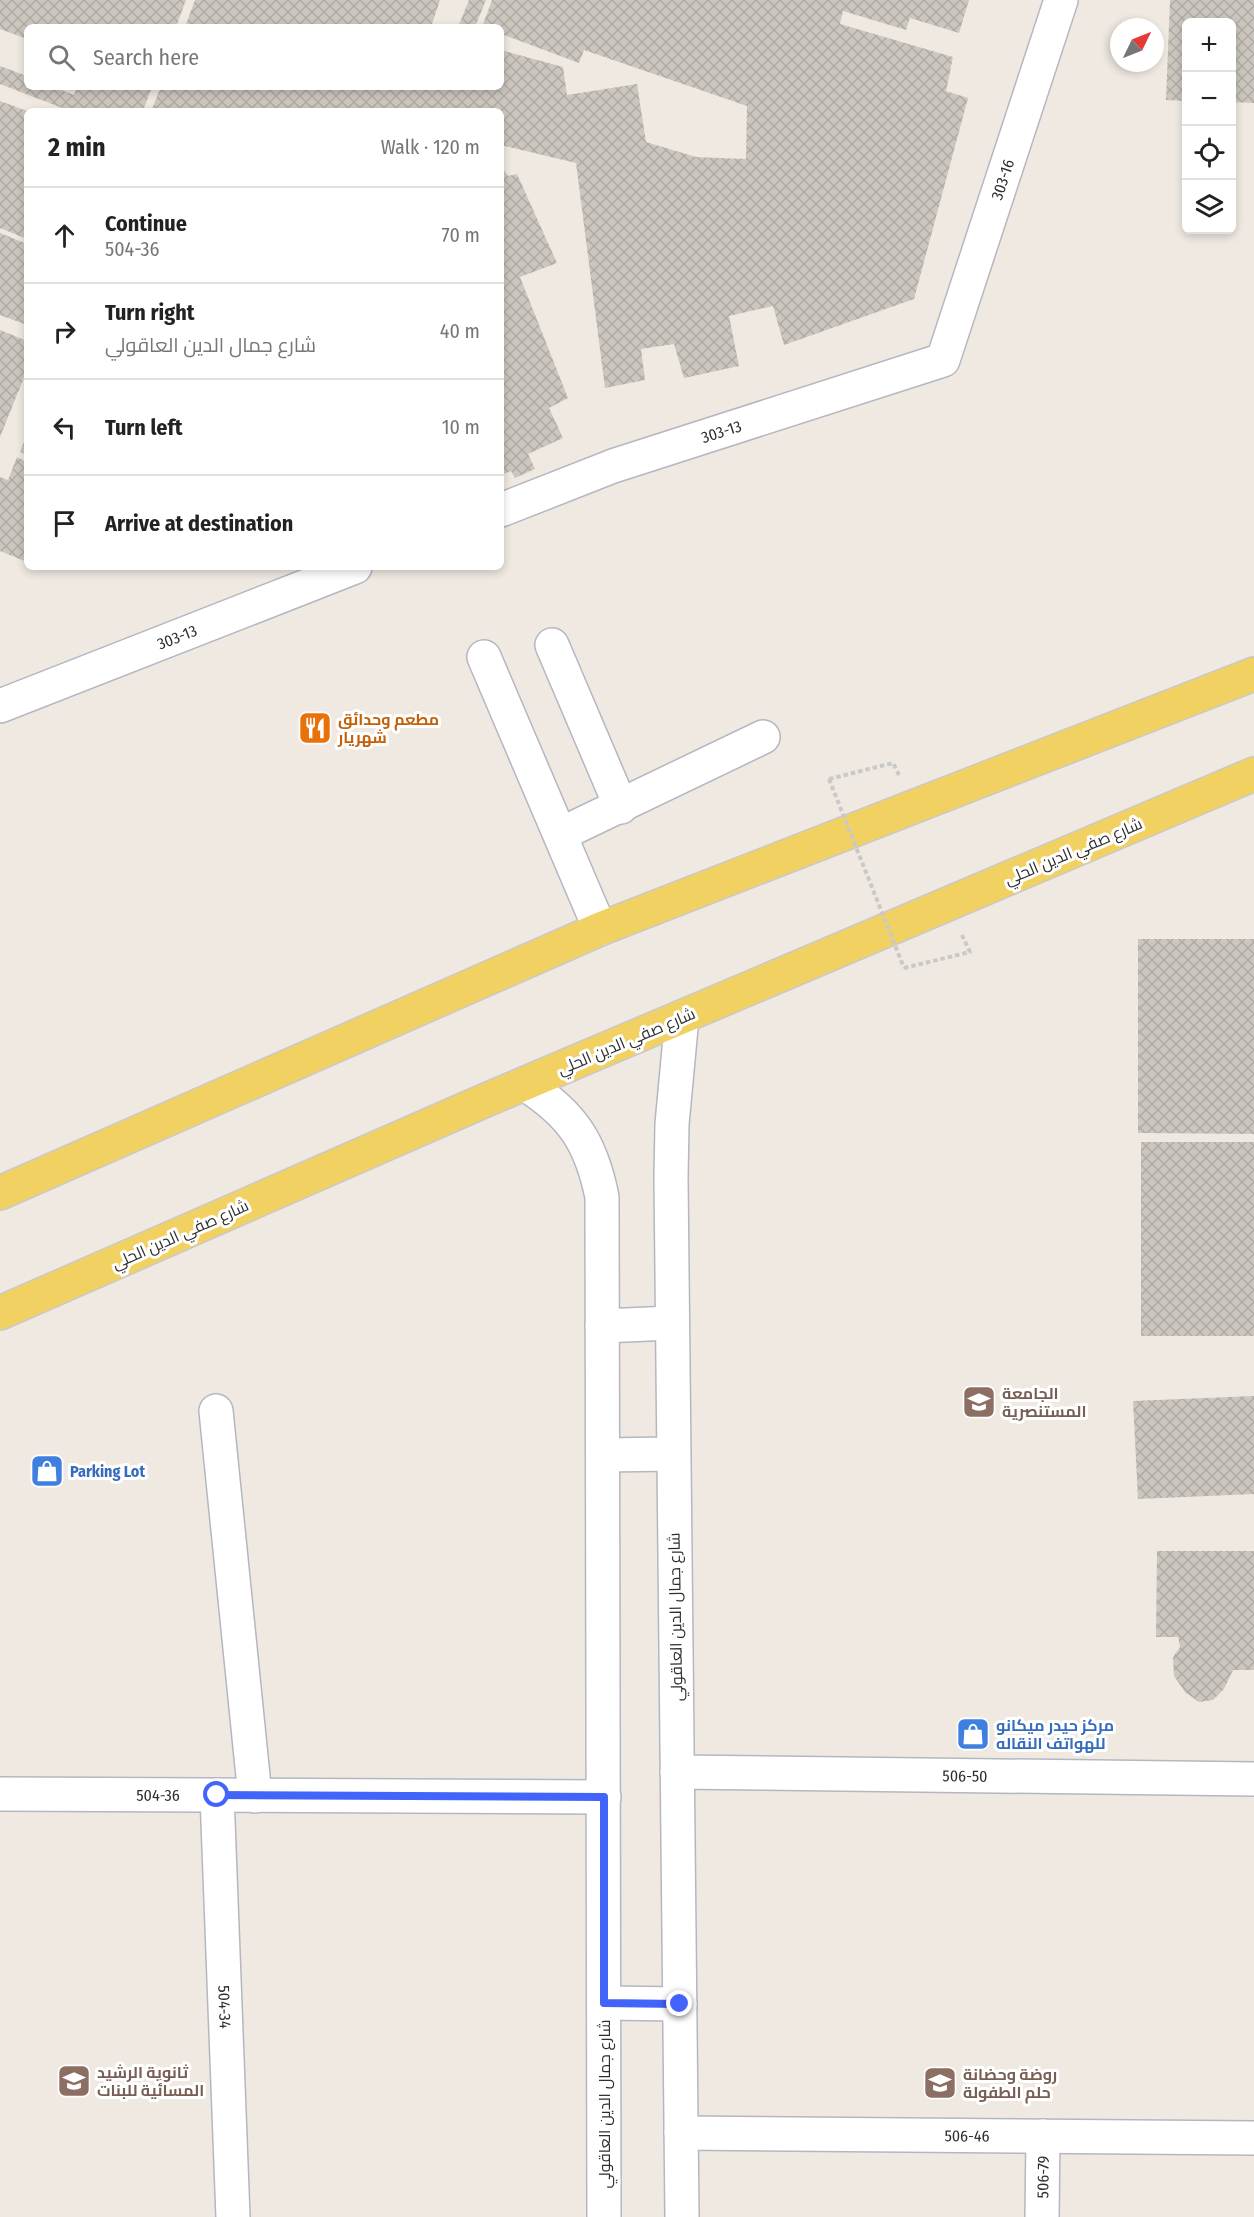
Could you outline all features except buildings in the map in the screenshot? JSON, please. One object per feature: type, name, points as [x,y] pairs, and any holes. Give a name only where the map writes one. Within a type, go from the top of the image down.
[{"type":"main road","points":[[0,1193],[600,929],[1254,674]]},
{"type":"main road","name":"شارع صفي الدين الحلي","points":[[0,1313],[525,1084],[1254,774]]},
{"type":"street","name":"303-16","points":[[943,360],[1061,0]]},
{"type":"street","name":"303-13","points":[[504,509],[613,466],[943,360]]},
{"type":"street","name":"303-13","points":[[0,706],[347,570]]},
{"type":"street","points":[[552,645],[621,807]]},
{"type":"street","points":[[484,657],[600,929]]},
{"type":"street","points":[[561,834],[763,737]]},
{"type":"street","name":"شارع جمال الدين العاقولي","points":[[682,1017],[672,1124],[673,1454],[682,2217]]},
{"type":"street","name":"شارع جمال الدين العاقولي","points":[[525,1084],[549,1099],[570,1119],[586,1143],[597,1169],[602,1197],[604,2217]]},
{"type":"street","points":[[602,1326],[672,1323]]},
{"type":"street","points":[[216,1411],[255,1796]]},
{"type":"street","points":[[603,1455],[673,1454]]},
{"type":"street","name":"506-50","points":[[677,1772],[1254,1779]]},
{"type":"street","name":"504-36","points":[[0,1794],[604,1797]]},
{"type":"street","name":"504-34","points":[[217,1795],[233,2217]]},
{"type":"street","points":[[604,2003],[680,2004]]},
{"type":"street","name":"506-46","points":[[681,2133],[1254,2138]]},
{"type":"street","name":"506-79","points":[[1042,2217],[1043,2136]]},
{"type":"path","points":[[893,763],[829,779],[904,968],[970,952]]},
{"type":"place","name":"مطعم وحدائق شهريار","points":[[315,728]]},
{"type":"place","name":"الجامعة المستنصرية","points":[[979,1402]]},
{"type":"place","name":"Parking Lot","points":[[47,1471]]},
{"type":"place","name":"مركز حيدر ميكانو للهواتف النقاله","points":[[973,1734]]},
{"type":"place","name":"ثانوية الرشيد المسائية للبنات","points":[[74,2081]]},
{"type":"place","name":"روضة وحضانة حلم الطفولة","points":[[940,2083]]},
{"type":"route","points":[[217,1795],[604,1797],[604,2003],[680,2004]]}]
